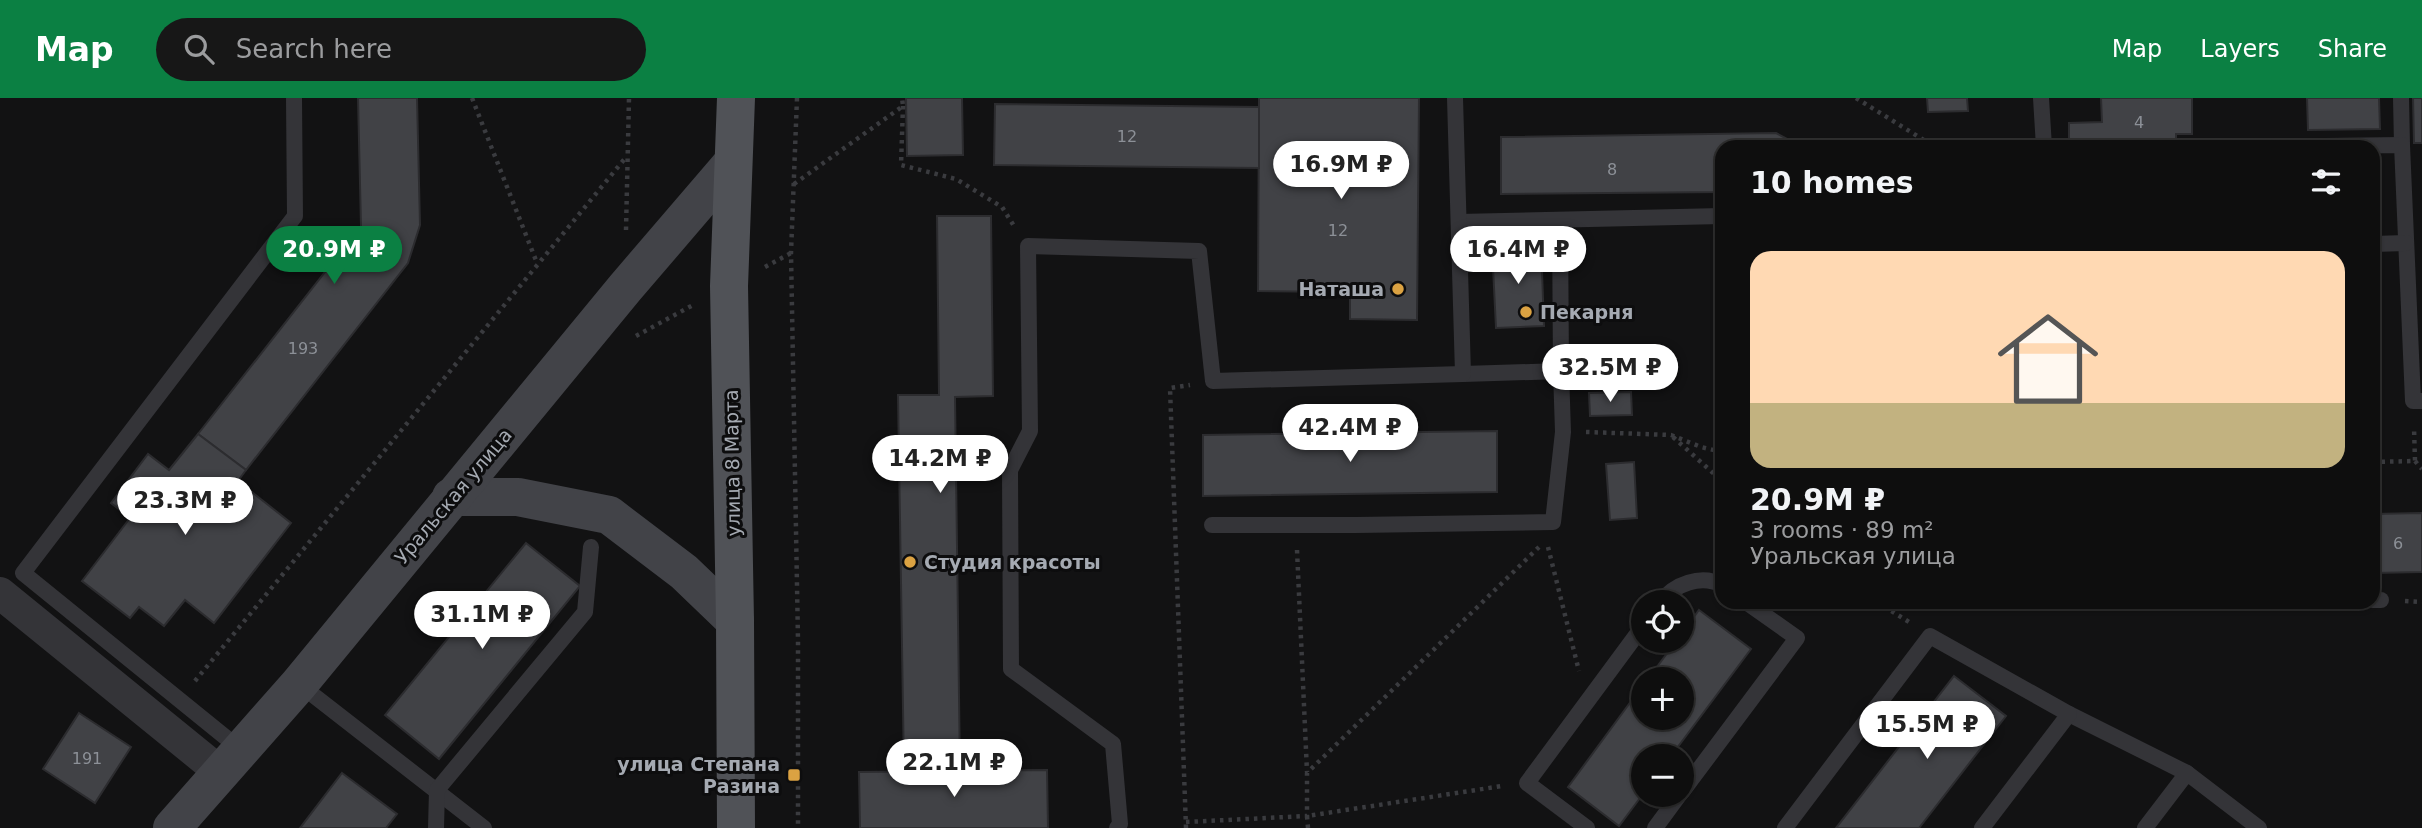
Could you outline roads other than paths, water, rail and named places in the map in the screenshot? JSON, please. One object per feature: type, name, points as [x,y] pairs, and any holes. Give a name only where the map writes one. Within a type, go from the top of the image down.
[{"type":"main road","name":"улица 8 Марта","points":[[736,98],[729,286],[736,828]]},
{"type":"street","name":"Уральская улица","points":[[172,828],[299,684],[451,497],[733,162]]},
{"type":"street","points":[[451,497],[518,497],[609,515],[684,572],[735,621]]},
{"type":"street","points":[[0,593],[230,761]]},
{"type":"lane","points":[[230,761],[179,701],[23,573],[295,216],[294,98]]},
{"type":"lane","points":[[1455,98],[1463,374]]},
{"type":"lane","points":[[2041,98],[2044,140]]},
{"type":"lane","points":[[2402,98],[2406,243],[2417,401]]},
{"type":"lane","points":[[2380,145],[2402,145]]},
{"type":"lane","points":[[1459,222],[1715,216]]},
{"type":"lane","points":[[1212,524],[1553,522],[1563,432],[1560,220]]},
{"type":"lane","points":[[2380,244],[2406,243]]},
{"type":"lane","points":[[1118,828],[1113,744],[1010,669],[1010,470],[1030,431],[1028,246],[1199,251],[1213,382],[1561,371]]},
{"type":"lane","points":[[436,828],[438,790],[585,612],[591,547]]},
{"type":"lane","points":[[1670,590],[1694,581],[1715,583]]},
{"type":"lane","points":[[1694,776],[1797,638],[1756,609]]},
{"type":"lane","points":[[1785,828],[1930,636],[2069,714],[2187,773],[2259,828]]},
{"type":"lane","points":[[1587,828],[1527,783],[1631,642]]},
{"type":"lane","points":[[299,684],[484,828]]},
{"type":"lane","points":[[1982,828],[2069,714]]},
{"type":"lane","points":[[2144,828],[2187,773]]},
{"type":"lane","points":[[1655,828],[1671,807]]},
{"type":"place","name":"Наташа","points":[[1398,289]]},
{"type":"place","name":"Пекарня","points":[[1526,312]]},
{"type":"place","name":"Студия красоты","points":[[910,562]]},
{"type":"place","name":"улица Степана Разина","points":[[794,775]]}]
